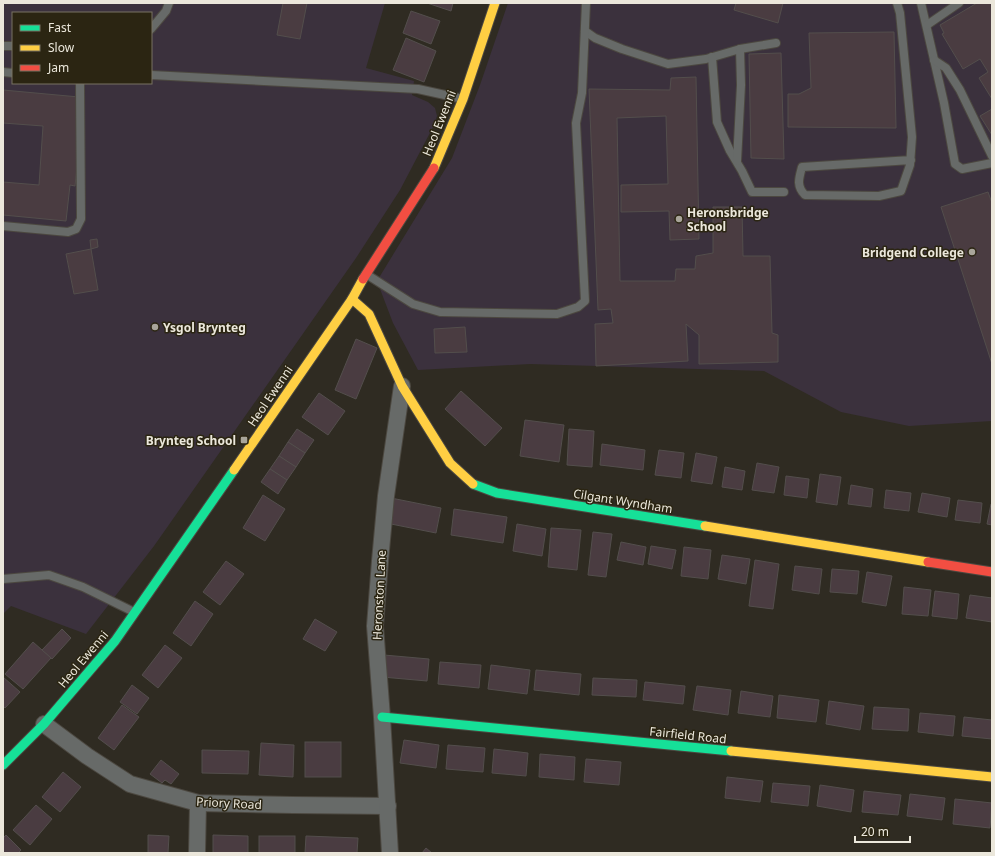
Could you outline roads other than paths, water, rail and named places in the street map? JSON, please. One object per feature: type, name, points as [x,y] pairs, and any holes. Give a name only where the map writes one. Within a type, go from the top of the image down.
[{"type":"street","name":"Heol Ewenni","points":[[3,764],[44,724],[115,641],[352,299],[366,274],[433,169],[463,99],[495,3]]},
{"type":"street","name":"Cilgant Wyndham","points":[[352,299],[369,314],[402,386],[450,463],[471,483],[496,493],[992,572]]},
{"type":"street","name":"Heronston Lane","points":[[390,853],[375,626],[386,496],[402,386]]},
{"type":"street","name":"Fairfield Road","points":[[382,716],[992,777]]},
{"type":"street","name":"Priory Road","points":[[44,724],[87,756],[130,784],[198,803],[388,806]]},
{"type":"street","points":[[197,853],[198,803]]},
{"type":"lane","points":[[152,28],[166,11],[169,3]]},
{"type":"lane","points":[[366,274],[413,304],[440,312],[557,314],[578,307],[585,301],[576,123],[582,93],[586,3]]},
{"type":"lane","points":[[897,3],[900,13],[912,137],[911,160],[910,165],[901,191],[879,196],[805,195],[800,190],[799,178],[802,167],[911,160]]},
{"type":"lane","points":[[921,3],[944,103],[954,164],[962,169],[992,163]]},
{"type":"lane","points":[[927,25],[959,3]]},
{"type":"lane","points":[[585,31],[595,38],[622,49],[668,64],[706,59],[740,49],[776,43]]},
{"type":"lane","points":[[737,161],[741,85],[740,49]]},
{"type":"lane","points":[[712,57],[717,122],[730,151],[737,161],[752,192],[784,192]]},
{"type":"lane","points":[[934,60],[946,68],[960,90],[992,156]]},
{"type":"lane","points":[[152,75],[418,89],[463,99]]},
{"type":"lane","points":[[3,226],[68,232],[76,229],[81,219],[80,84]]},
{"type":"lane","points":[[3,579],[49,575],[83,587],[135,612]]},
{"type":"place","name":"Heronsbridge School","points":[[679,219]]},
{"type":"place","name":"Bridgend College","points":[[972,252]]},
{"type":"place","name":"Ysgol Brynteg","points":[[155,327]]},
{"type":"place","name":"Brynteg School","points":[[244,440]]}]
